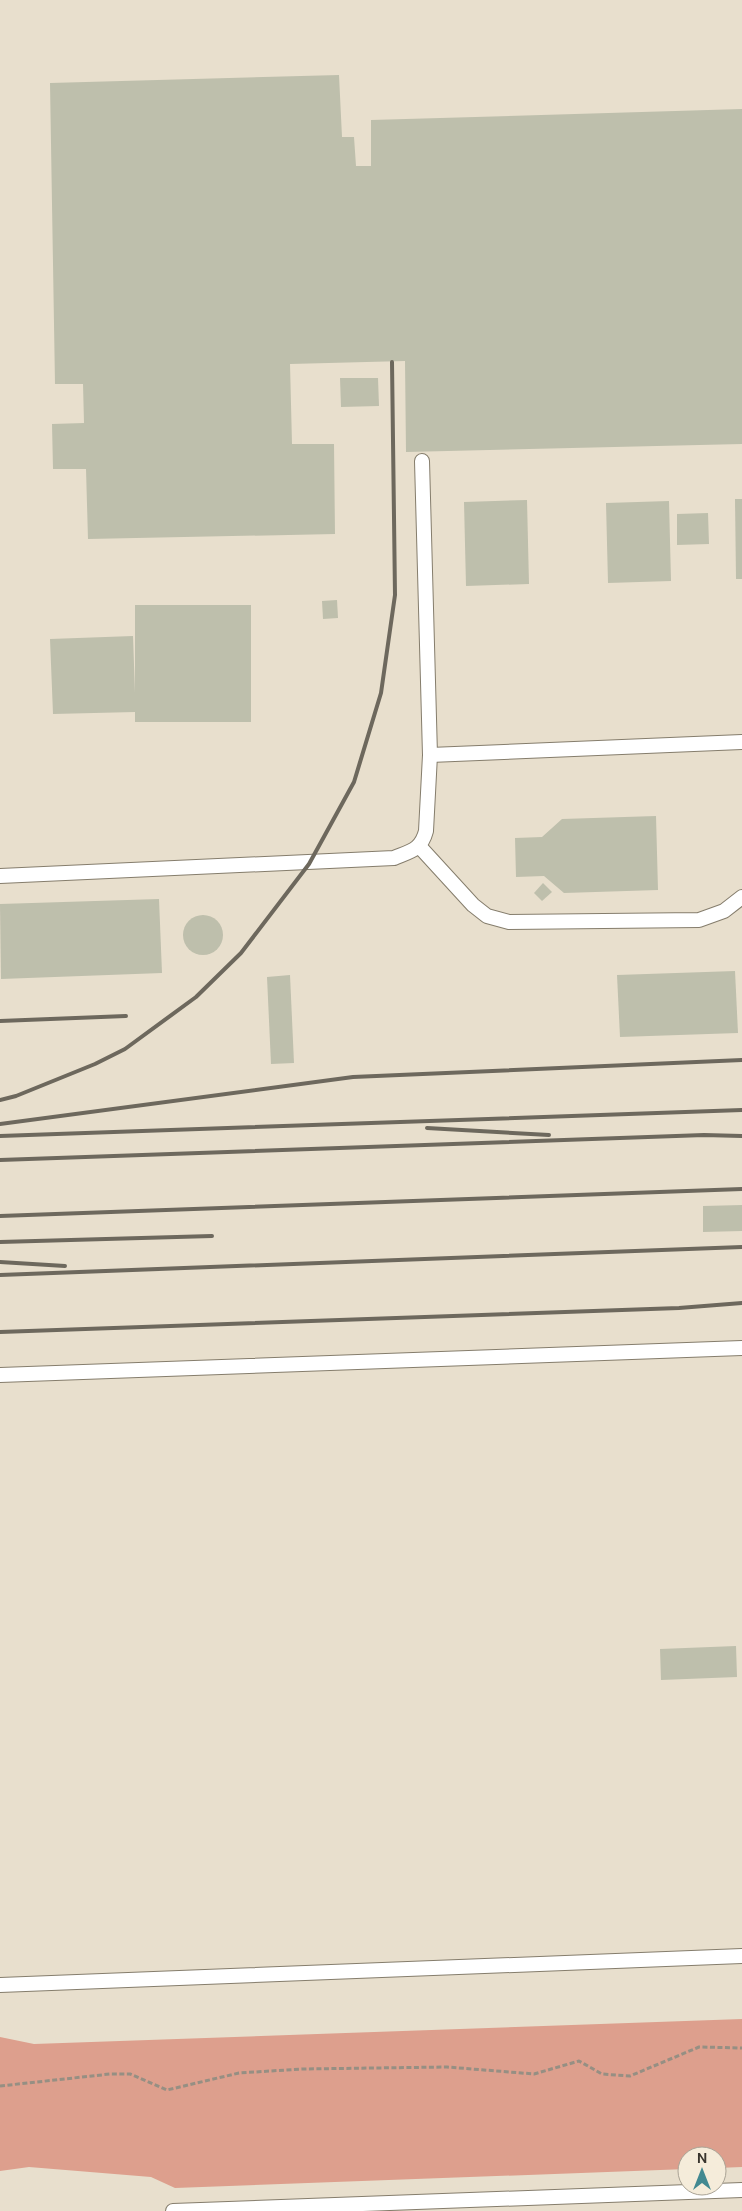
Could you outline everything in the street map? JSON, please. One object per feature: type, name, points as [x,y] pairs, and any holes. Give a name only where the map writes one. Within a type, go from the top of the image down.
[{"type":"lane","points":[[0,876],[394,858],[419,846],[423,842],[426,831],[430,755],[422,461]]},
{"type":"lane","points":[[430,755],[742,742]]},
{"type":"lane","points":[[419,846],[473,905],[487,916],[509,922],[699,920],[724,911],[742,897]]},
{"type":"lane","points":[[0,1375],[742,1348]]},
{"type":"lane","points":[[0,1985],[742,1956]]},
{"type":"lane","points":[[173,2211],[742,2190]]},
{"type":"path","points":[[0,2086],[110,2074],[130,2074],[167,2090],[239,2073],[302,2069],[447,2067],[534,2074],[579,2060],[602,2074],[630,2076],[699,2047],[742,2048]]},
{"type":"shaded area","points":[[742,2019],[742,2167],[727,2168],[727,2146],[677,2146],[677,2169],[175,2188],[151,2177],[29,2167],[0,2171],[0,2037],[34,2044]]},
{"type":"building","points":[[339,75],[342,137],[354,137],[356,166],[371,166],[371,120],[742,109],[742,444],[406,452],[405,361],[290,364],[292,444],[334,444],[335,534],[88,539],[86,469],[53,469],[52,424],[84,423],[83,384],[55,384],[50,83]]},
{"type":"building","points":[[340,378],[378,378],[379,406],[341,407]]},
{"type":"building","points":[[735,499],[742,499],[742,579],[736,579]]},
{"type":"building","points":[[527,500],[529,584],[466,586],[464,502]]},
{"type":"building","points":[[669,501],[671,581],[608,583],[606,503]]},
{"type":"building","points":[[708,513],[709,544],[677,545],[677,514]]},
{"type":"building","points":[[337,600],[338,618],[323,619],[322,601]]},
{"type":"building","points":[[135,605],[251,605],[251,722],[135,722],[135,712],[53,714],[50,639],[133,636],[135,693]]},
{"type":"building","points":[[656,816],[658,890],[564,893],[544,876],[516,877],[515,838],[542,837],[562,819]]},
{"type":"building","points":[[543,883],[552,892],[542,901],[534,893]]},
{"type":"building","points":[[159,899],[162,973],[1,979],[0,904]]},
{"type":"building","points":[[207,915],[214,918],[220,924],[223,935],[222,943],[214,952],[207,955],[199,955],[192,952],[184,943],[183,931],[186,924],[195,916]]},
{"type":"building","points":[[735,971],[738,1033],[620,1037],[617,975]]},
{"type":"building","points":[[290,975],[294,1063],[271,1064],[267,977]]},
{"type":"building","points":[[742,1205],[742,1231],[703,1232],[703,1206]]},
{"type":"building","points":[[736,1646],[737,1677],[661,1680],[660,1649]]},
{"type":"railway","points":[[0,1100],[16,1096],[95,1064],[125,1049],[196,997],[241,953],[309,864],[354,782],[381,693],[395,595],[392,362]]},
{"type":"railway","points":[[0,1021],[126,1016]]},
{"type":"railway","points":[[0,1124],[353,1077],[742,1060]]},
{"type":"railway","points":[[0,1136],[742,1110]]},
{"type":"railway","points":[[427,1128],[549,1135]]},
{"type":"railway","points":[[0,1160],[704,1135],[742,1136]]},
{"type":"railway","points":[[0,1216],[742,1189]]},
{"type":"railway","points":[[0,1242],[212,1236]]},
{"type":"railway","points":[[0,1275],[742,1247]]},
{"type":"railway","points":[[0,1262],[65,1266]]},
{"type":"railway","points":[[0,1332],[679,1308],[742,1303]]}]
